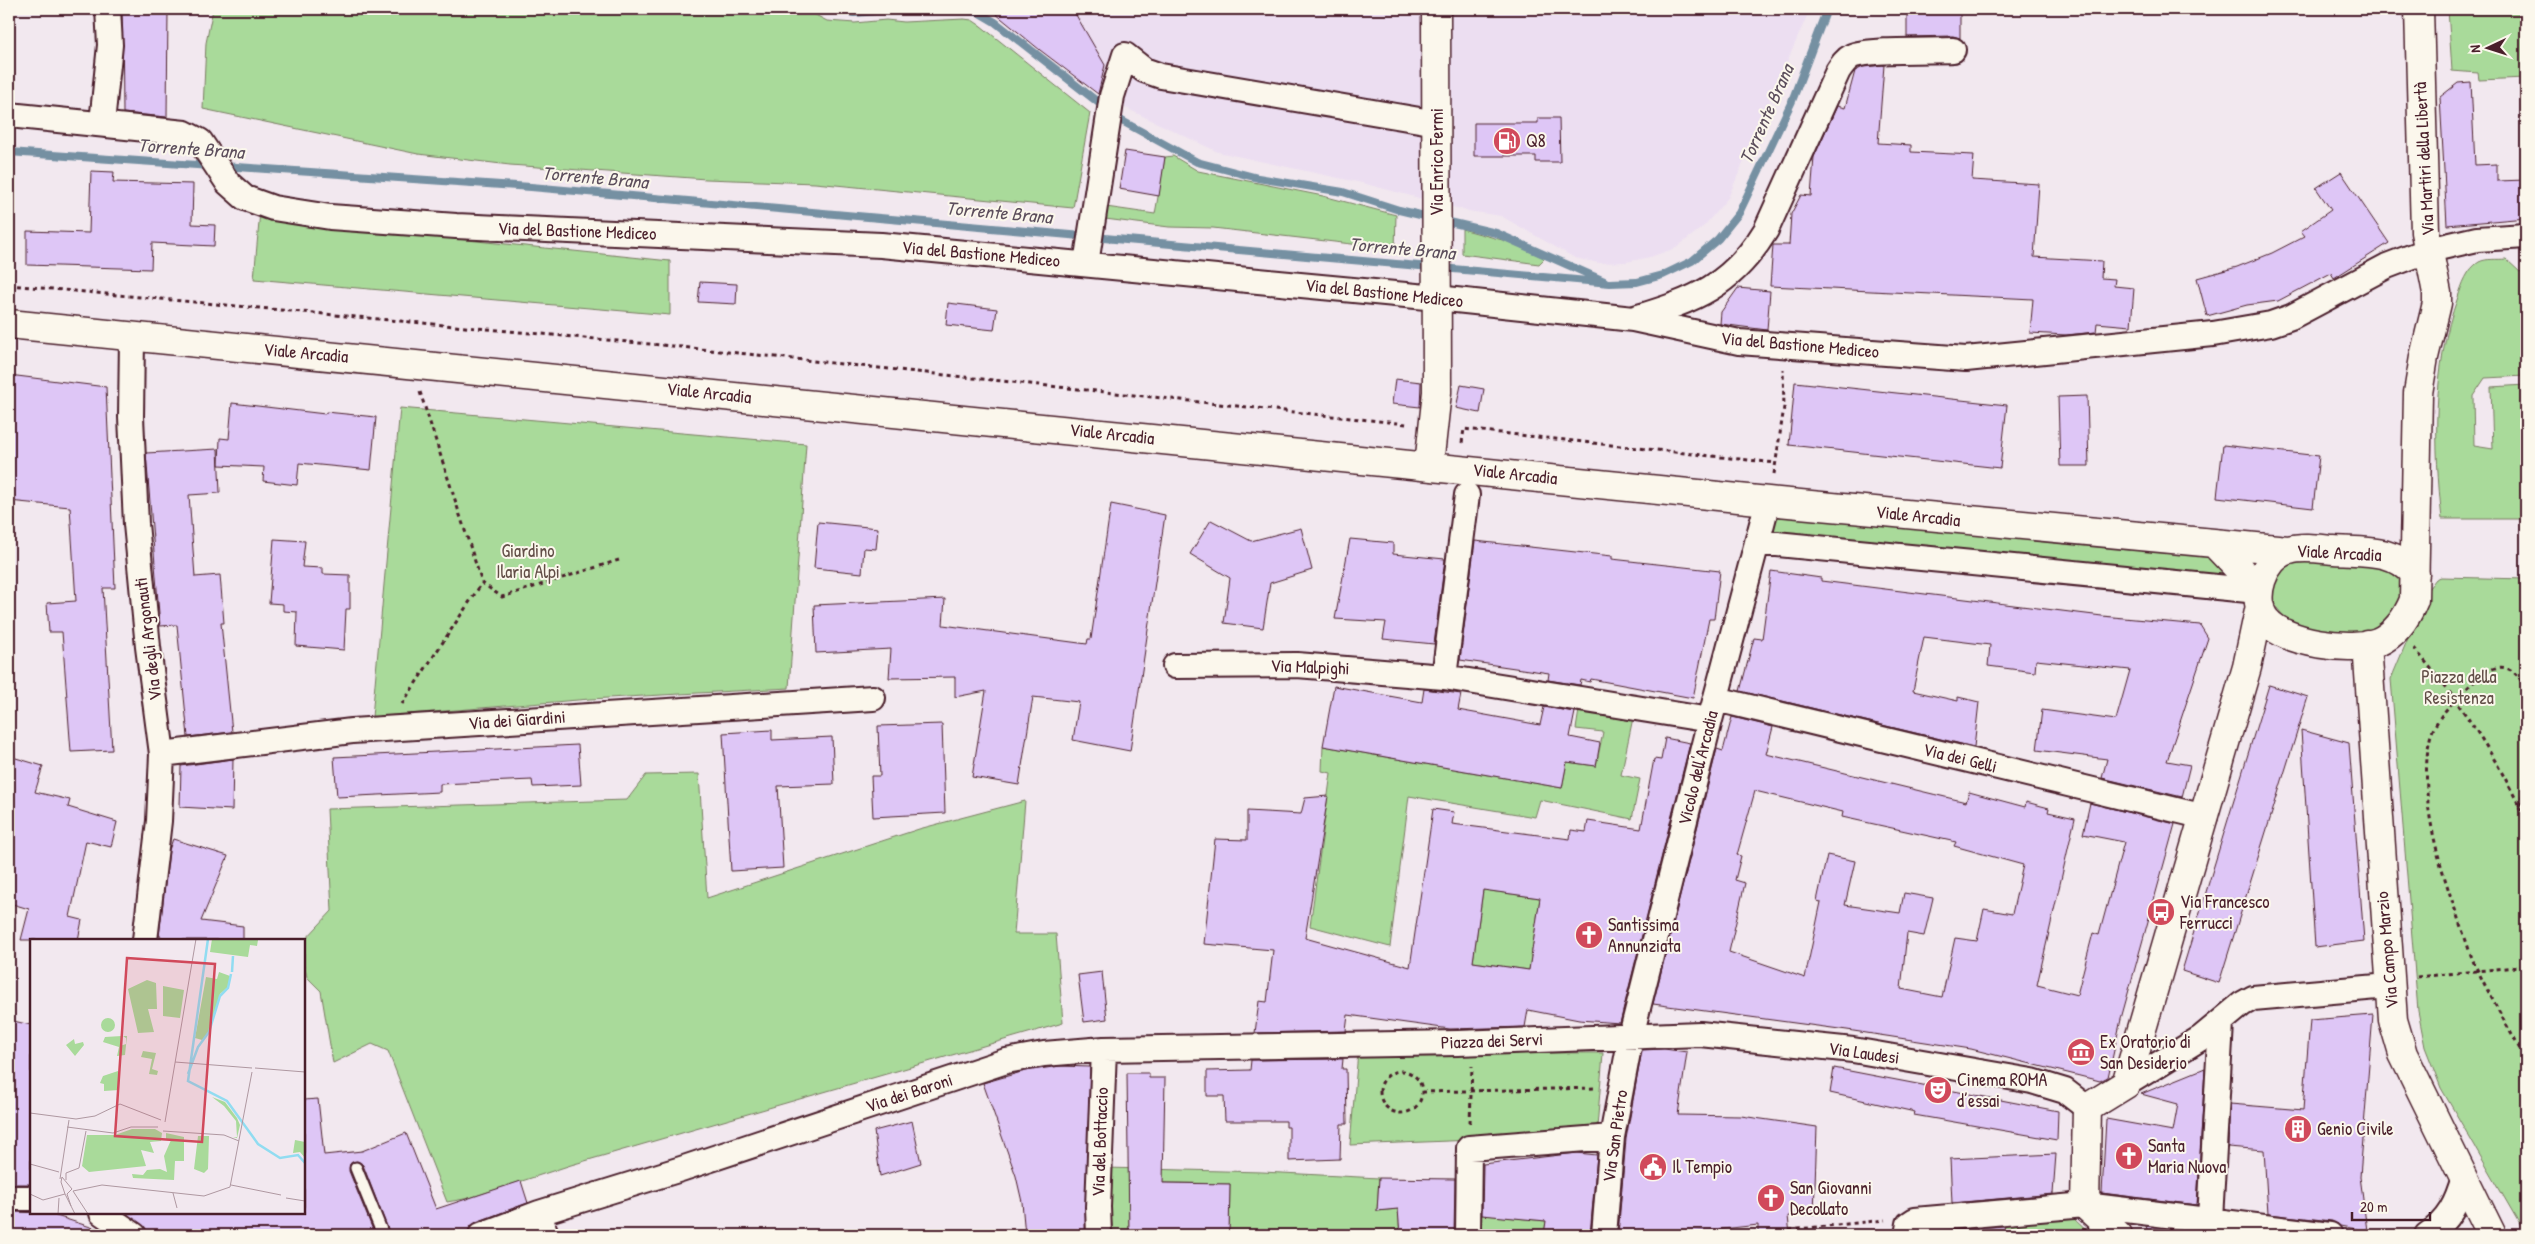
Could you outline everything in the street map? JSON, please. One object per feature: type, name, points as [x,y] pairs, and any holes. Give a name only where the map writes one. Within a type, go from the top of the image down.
[{"type":"street","points":[[9,115],[102,123],[110,44],[108,9]]},
{"type":"street","name":"Via Enrico Fermi","points":[[1429,465],[1437,392],[1436,9]]},
{"type":"street","name":"Via Martiri della Libertà","points":[[2415,574],[2418,393],[2424,357],[2437,304],[2425,232],[2419,9]]},
{"type":"street","points":[[1633,319],[1697,298],[1725,278],[1750,252],[1766,230],[1838,71],[1847,59],[1868,53],[1954,50]]},
{"type":"street","points":[[1087,257],[1112,96],[1125,55],[1144,70],[1161,76],[1437,124]]},
{"type":"street","name":"Via del Bastione Mediceo","points":[[102,123],[185,133],[200,142],[237,193],[253,202],[273,208],[330,217],[456,226],[881,245],[1087,257],[1437,291],[1633,319],[1717,339],[1966,359],[2213,334],[2271,324],[2292,317],[2372,274],[2429,250],[2477,239],[2526,236]]},
{"type":"street","name":"Viale Arcadia","points":[[9,324],[1429,465],[1771,489],[2215,544],[2288,550],[2364,552],[2395,557],[2406,564],[2415,574]]},
{"type":"street","name":"Via degli Argonauti","points":[[132,336],[131,417],[136,524],[148,647],[162,754],[160,821],[145,939]]},
{"type":"street","name":"Vicolo dell'Arcadia","points":[[1631,1036],[1713,709],[1771,489]]},
{"type":"street","points":[[1444,676],[1468,495]]},
{"type":"street","points":[[2364,552],[2392,544],[2405,535],[2415,517]]},
{"type":"street","points":[[1757,542],[2259,596]]},
{"type":"street","points":[[2215,544],[2259,596],[2265,619],[2284,634],[2321,643],[2367,644],[2377,642],[2397,628],[2409,612],[2414,600],[2415,574]]},
{"type":"street","name":"Viale Arcadia","points":[[2259,596],[2274,560],[2288,550]]},
{"type":"street","points":[[2126,1084],[2247,668],[2259,596]]},
{"type":"street","name":"Via Campo Marzio","points":[[2367,644],[2389,986],[2393,1020],[2403,1054],[2492,1235]]},
{"type":"street","name":"Via Malpighi","points":[[1175,666],[1297,665],[1444,676],[1713,709]]},
{"type":"street","name":"Via dei Giardini","points":[[162,754],[266,740],[386,728],[873,698]]},
{"type":"street","name":"Via dei Gelli","points":[[1713,709],[2205,817]]},
{"type":"street","points":[[2118,1235],[2085,1205],[2087,1108],[2201,1038],[2242,1004],[2253,998],[2389,986]]},
{"type":"street","points":[[2210,1219],[2221,1022]]},
{"type":"street","name":"Piazza dei Servi","points":[[1353,1044],[1631,1036]]},
{"type":"street","name":"Via San Pietro","points":[[1604,1235],[1612,1137],[1631,1036]]},
{"type":"street","name":"Via Laudesi","points":[[1631,1036],[1726,1036],[1917,1060],[2048,1085],[2075,1096],[2087,1108]]},
{"type":"street","name":"Via dei Baroni","points":[[481,1235],[539,1213],[1006,1061],[1044,1054],[1104,1048],[1353,1044]]},
{"type":"street","name":"Via del Bottaccio","points":[[1100,1235],[1098,1193],[1104,1048]]},
{"type":"street","points":[[1468,1235],[1469,1148],[1612,1137]]},
{"type":"street","points":[[2427,1235],[2438,1228],[2454,1209],[2464,1178]]},
{"type":"street","points":[[9,1198],[30,1198]]},
{"type":"street","points":[[1910,1228],[2085,1205],[2330,1235]]},
{"type":"street","points":[[539,1213],[546,1235]]},
{"type":"lane","points":[[356,1168],[384,1235]]},
{"type":"path","points":[[9,284],[692,348],[1407,424],[1406,431]]},
{"type":"path","points":[[1771,489],[1784,407],[1783,345]]},
{"type":"path","points":[[419,389],[482,583],[502,597],[619,560]]},
{"type":"path","points":[[1462,444],[1464,429],[1776,463]]},
{"type":"path","points":[[386,728],[482,583]]},
{"type":"path","points":[[2397,628],[2455,700],[2501,766],[2526,820]]},
{"type":"path","points":[[2526,689],[2520,677],[2512,671],[2495,667],[2486,670],[2455,700],[2435,726],[2431,735],[2428,754],[2428,802],[2435,848],[2478,971],[2526,1060]]},
{"type":"path","points":[[2520,806],[2526,780]]},
{"type":"path","points":[[2415,977],[2526,966]]},
{"type":"path","points":[[1469,1148],[1472,1042]]},
{"type":"path","points":[[1400,1070],[1413,1074],[1418,1079],[1422,1092],[1417,1105],[1405,1113],[1390,1110],[1381,1099],[1379,1092],[1383,1080],[1400,1070]]},
{"type":"path","points":[[1422,1092],[1622,1088]]},
{"type":"path","points":[[1789,1230],[1882,1220],[1910,1228]]},
{"type":"path","points":[[1749,1235],[1758,1234]]},
{"type":"shaded area","points":[[990,9],[1810,9],[1728,198],[1704,226],[1676,248],[1650,257],[1626,262],[1599,263],[1575,258],[1501,216],[1468,211],[1362,183],[1218,152],[1103,97],[1040,50]]},
{"type":"green space","points":[[213,9],[804,9],[827,21],[855,23],[886,20],[904,22],[964,19],[972,20],[981,26],[1090,113],[1073,208],[815,183],[706,179],[510,165],[418,154],[203,109],[206,43]]},
{"type":"green space","points":[[2448,9],[2526,9],[2526,78],[2479,80],[2478,73],[2452,71]]},
{"type":"green space","points":[[1173,156],[1198,171],[1323,196],[1396,215],[1395,249],[1213,228],[1169,227],[1105,219],[1106,207],[1155,214],[1165,157]]},
{"type":"green space","points":[[260,211],[322,225],[670,261],[670,315],[254,279]]},
{"type":"green space","points":[[1462,229],[1506,241],[1545,258],[1539,264],[1462,254]]},
{"type":"green space","points":[[2506,259],[2521,273],[2526,272],[2526,376],[2485,378],[2473,396],[2474,446],[2493,449],[2491,387],[2526,385],[2526,519],[2442,519],[2437,463],[2437,407],[2443,351],[2458,297],[2468,273],[2479,262]]},
{"type":"green space","name":"Giardino Ilaria Alpi","points":[[400,408],[806,444],[789,688],[590,699],[372,717]]},
{"type":"green space","points":[[1781,517],[2202,555],[2212,558],[2223,570],[2223,577],[1765,533],[1774,519]]},
{"type":"green space","points":[[2313,561],[2358,564],[2382,568],[2399,574],[2408,588],[2385,624],[2375,630],[2348,634],[2316,630],[2302,626],[2281,613],[2273,600],[2270,577],[2287,565]]},
{"type":"green space","name":"Piazza della Resistenza","points":[[2441,577],[2526,579],[2526,1235],[2441,1088],[2425,1047],[2418,1011],[2391,679],[2429,588],[2436,579]]},
{"type":"green space","points":[[1580,704],[1634,713],[1621,775],[1640,779],[1632,819],[1540,800],[1535,817],[1409,796],[1390,947],[1310,926],[1331,773],[1322,771],[1323,746],[1562,788],[1567,762],[1596,766],[1603,732],[1576,729]]},
{"type":"green space","points":[[699,774],[707,898],[919,829],[1025,801],[1014,934],[1056,934],[1063,1023],[571,1165],[470,1198],[447,1202],[388,1051],[372,1044],[333,1063],[321,991],[307,977],[305,969],[305,940],[332,911],[327,809],[627,800],[646,775]]},
{"type":"green space","points":[[1483,890],[1540,898],[1529,970],[1473,962]]},
{"type":"green space","points":[[1358,1052],[1603,1053],[1597,1128],[1473,1140],[1350,1145]]},
{"type":"green space","points":[[1106,1168],[1262,1172],[1379,1178],[1377,1211],[1398,1209],[1400,1235],[1243,1235],[1229,1230],[1230,1184],[1129,1182],[1129,1234],[1113,1234]]},
{"type":"green space","points":[[1476,1214],[1546,1221],[1544,1235],[1475,1235]]},
{"type":"green space","points":[[2073,1218],[2091,1235],[2006,1235],[2003,1219]]},
{"type":"building","points":[[122,9],[168,9],[167,117],[123,113]]},
{"type":"building","points":[[990,9],[1068,9],[1076,15],[1105,65],[1098,94],[1040,50]]},
{"type":"building","points":[[1907,9],[1960,9],[1960,38],[1953,36],[1907,37]]},
{"type":"building","points":[[1884,65],[1878,143],[1911,145],[1911,152],[1974,155],[1972,180],[2039,184],[2034,257],[2102,261],[2101,278],[2115,279],[2114,286],[2134,288],[2131,326],[2097,323],[2096,332],[2066,335],[2030,333],[2033,299],[1770,286],[1773,245],[1789,245],[1791,214],[1801,195],[1811,196],[1814,157],[1837,106],[1845,108],[1855,71],[1863,67]]},
{"type":"building","points":[[2471,82],[2475,165],[2497,164],[2497,181],[2526,180],[2526,218],[2447,225],[2440,97],[2458,83]]},
{"type":"building","points":[[1538,118],[1559,118],[1560,162],[1536,162],[1536,156],[1474,156],[1474,123],[1538,123]]},
{"type":"building","points":[[1125,151],[1165,157],[1159,196],[1119,189]]},
{"type":"building","points":[[91,171],[114,172],[113,182],[193,184],[192,224],[215,225],[214,246],[152,243],[151,269],[27,265],[27,231],[89,233]]},
{"type":"building","points":[[2341,172],[2389,243],[2334,278],[2331,273],[2278,301],[2247,305],[2207,316],[2197,278],[2237,267],[2272,253],[2305,236],[2301,231],[2331,210],[2316,188]]},
{"type":"building","points":[[700,282],[737,284],[736,304],[698,302]]},
{"type":"building","points":[[1738,288],[1770,291],[1767,330],[1720,324],[1721,312]]},
{"type":"building","points":[[948,303],[997,309],[994,330],[946,325]]},
{"type":"building","points":[[9,375],[106,387],[115,588],[103,588],[112,750],[71,752],[62,632],[49,632],[47,603],[76,601],[70,507],[9,501]]},
{"type":"building","points":[[1395,379],[1421,382],[1420,407],[1392,404]]},
{"type":"building","points":[[1795,382],[2007,405],[2000,468],[1789,445]]},
{"type":"building","points":[[1461,385],[1484,389],[1480,413],[1456,408]]},
{"type":"building","points":[[2087,396],[2089,466],[2060,466],[2058,397]]},
{"type":"building","points":[[232,403],[325,414],[326,412],[376,417],[371,470],[299,463],[297,485],[263,481],[264,467],[219,465],[220,438],[229,439]]},
{"type":"building","points":[[2223,445],[2319,456],[2313,508],[2217,497]]},
{"type":"building","points":[[218,449],[220,493],[189,495],[195,577],[220,575],[224,623],[221,623],[232,732],[188,737],[177,625],[160,626],[146,453]]},
{"type":"building","points":[[1111,504],[1165,515],[1130,751],[1073,740],[1079,702],[1033,697],[1019,785],[972,777],[986,691],[955,697],[955,677],[889,678],[891,649],[816,653],[814,605],[945,599],[943,625],[1087,644],[1088,639],[1091,639]]},
{"type":"building","points":[[1211,520],[1251,541],[1301,528],[1312,570],[1270,583],[1263,628],[1224,623],[1230,578],[1190,554]]},
{"type":"building","points":[[818,522],[878,528],[876,549],[864,548],[862,573],[814,568]]},
{"type":"building","points":[[274,539],[305,541],[302,567],[323,568],[323,574],[350,575],[350,609],[346,609],[344,650],[296,646],[297,612],[283,611],[283,604],[269,603]]},
{"type":"building","points":[[1350,539],[1393,543],[1393,554],[1445,559],[1434,644],[1383,639],[1386,622],[1335,619]]},
{"type":"building","points":[[1475,541],[1612,556],[1612,559],[1720,571],[1714,619],[1709,619],[1693,698],[1591,679],[1590,682],[1581,680],[1580,685],[1548,680],[1549,673],[1460,660]]},
{"type":"building","points":[[1771,571],[1821,578],[1821,581],[2102,616],[2200,625],[2208,638],[2167,761],[2190,765],[2182,797],[2102,778],[2107,759],[2037,750],[2042,710],[2116,720],[2130,670],[2036,660],[2035,672],[1988,666],[1990,645],[1924,637],[1913,691],[1958,701],[1958,697],[1979,702],[1974,747],[1740,691],[1754,638],[1762,639]]},
{"type":"building","points":[[2269,685],[2308,697],[2219,983],[2182,971]]},
{"type":"building","points":[[1334,686],[1422,702],[1424,689],[1461,694],[1458,710],[1540,725],[1544,707],[1575,712],[1570,737],[1600,743],[1596,766],[1567,762],[1562,788],[1323,746]]},
{"type":"building","points":[[1732,717],[1773,727],[1766,754],[1966,802],[1969,792],[2025,807],[2026,802],[2049,808],[2048,812],[2075,818],[2037,985],[2077,995],[2093,933],[2099,935],[2124,842],[2083,834],[2090,803],[2175,824],[2122,1015],[2108,1077],[2100,1081],[1971,1049],[1653,1004],[1717,749],[1723,751]],"holes":[[[1755,791],[1843,812],[1842,817],[1956,842],[1954,846],[2023,865],[2012,914],[1984,909],[1977,941],[1955,938],[1942,997],[1901,989],[1907,933],[1924,936],[1933,898],[1904,893],[1900,913],[1845,905],[1855,861],[1827,855],[1817,901],[1821,902],[1805,978],[1729,952],[1745,883],[1735,880],[1741,856],[1737,855]]]},
{"type":"building","points":[[942,724],[945,813],[873,817],[871,776],[880,776],[878,726]]},
{"type":"building","points":[[772,730],[772,740],[832,737],[834,784],[778,786],[783,868],[731,871],[723,733]]},
{"type":"building","points":[[2301,730],[2349,743],[2364,941],[2315,947]]},
{"type":"building","points":[[1665,738],[1690,743],[1620,1023],[1579,1020],[1528,1010],[1525,1027],[1450,1029],[1348,1015],[1346,1031],[1255,1033],[1259,1001],[1267,1002],[1273,950],[1204,944],[1215,839],[1247,840],[1247,811],[1301,814],[1305,798],[1328,796],[1305,938],[1410,967],[1433,809],[1454,812],[1452,824],[1570,839],[1571,830],[1586,832],[1588,821],[1641,829],[1654,759],[1661,760]],"holes":[[[1483,890],[1540,898],[1529,970],[1473,962]]]},
{"type":"building","points":[[578,745],[581,785],[533,787],[532,780],[440,784],[440,792],[337,797],[334,757]]},
{"type":"building","points":[[9,756],[43,766],[35,792],[70,800],[68,807],[117,822],[111,847],[86,841],[70,917],[82,920],[78,939],[21,940],[29,909],[9,903],[9,857],[14,839],[9,837]]},
{"type":"building","points":[[233,759],[232,810],[180,807],[181,766]]},
{"type":"building","points":[[173,839],[228,856],[201,921],[243,926],[243,939],[161,939],[161,936],[159,936],[169,850]]},
{"type":"building","points":[[1102,972],[1107,1019],[1084,1022],[1078,975]]},
{"type":"building","name":"Genio Civile","points":[[2373,1015],[2360,1176],[2367,1231],[2340,1226],[2332,1221],[2268,1214],[2264,1150],[2228,1147],[2230,1104],[2303,1110],[2310,1020]]},
{"type":"building","points":[[9,1020],[30,1025],[30,1184],[9,1184]]},
{"type":"building","points":[[1664,1049],[1687,1052],[1678,1115],[1741,1116],[1817,1127],[1814,1214],[1788,1216],[1790,1235],[1758,1235],[1758,1225],[1670,1235],[1667,1235],[1667,1232],[1618,1235],[1626,1139],[1642,1050]]},
{"type":"building","points":[[1343,1059],[1342,1069],[1346,1069],[1347,1124],[1341,1124],[1340,1159],[1289,1161],[1289,1127],[1286,1127],[1286,1121],[1225,1121],[1224,1096],[1207,1096],[1207,1071],[1250,1070],[1251,1060]]},
{"type":"building","points":[[1060,1066],[1090,1067],[1085,1235],[1025,1235],[1022,1202],[1016,1176],[983,1083],[1025,1071]]},
{"type":"building","points":[[1834,1068],[2058,1111],[2057,1140],[1914,1115],[1915,1112],[1830,1093]]},
{"type":"building","points":[[2205,1068],[2197,1205],[2102,1193],[2106,1119],[2173,1131],[2178,1104],[2141,1094]]},
{"type":"building","points":[[1127,1073],[1149,1073],[1149,1078],[1165,1078],[1163,1183],[1230,1184],[1229,1235],[1129,1234]]},
{"type":"building","points":[[318,1099],[324,1155],[362,1151],[406,1133],[436,1209],[521,1181],[528,1203],[476,1222],[470,1227],[468,1235],[390,1235],[363,1165],[357,1161],[350,1164],[349,1171],[375,1235],[153,1235],[127,1214],[305,1214],[305,1100]]},
{"type":"building","points":[[912,1121],[921,1163],[880,1176],[874,1131]]},
{"type":"building","points":[[1577,1153],[1597,1155],[1590,1235],[1544,1235],[1546,1221],[1482,1215],[1483,1164]]},
{"type":"building","points":[[2056,1154],[2053,1194],[1952,1203],[1950,1159]]},
{"type":"building","points":[[1379,1178],[1455,1179],[1454,1235],[1400,1235],[1398,1209],[1377,1211]]},
{"type":"building","points":[[9,1212],[50,1214],[103,1231],[103,1235],[9,1235]]},
{"type":"building","points":[[2004,1226],[2006,1235],[1954,1235],[1954,1230]]},
{"type":"building","points":[[2146,1226],[2196,1232],[2196,1235],[2149,1235]]},
{"type":"waterway","points":[[836,9],[854,13],[898,9]]},
{"type":"waterway","points":[[963,9],[978,12],[995,22],[1122,121],[1197,162],[1258,178],[1343,192],[1399,210],[1496,233],[1604,281]]},
{"type":"waterway","name":"Torrente Brana","points":[[223,166],[531,187],[1610,283],[1637,282],[1663,275],[1692,261],[1718,239],[1739,213],[1792,101],[1827,9]]},
{"type":"waterway","name":"Torrente Brana","points":[[9,152],[211,166]]},
{"type":"place","name":"Q8","points":[[1507,141]]},
{"type":"place","name":"Via Francesco Ferrucci","points":[[2161,912]]},
{"type":"place","name":"Santissima Annunziata","points":[[1589,935]]},
{"type":"place","name":"Ex Oratorio di San Desiderio","points":[[2081,1052]]},
{"type":"place","name":"Cinema ROMA d’essai","points":[[1938,1090]]},
{"type":"place","name":"Genio Civile","points":[[2298,1129]]},
{"type":"place","name":"Santa Maria Nuova","points":[[2129,1156]]},
{"type":"place","name":"Il Tempio","points":[[1653,1167]]},
{"type":"place","name":"San Giovanni Decollato","points":[[1771,1198]]}]
